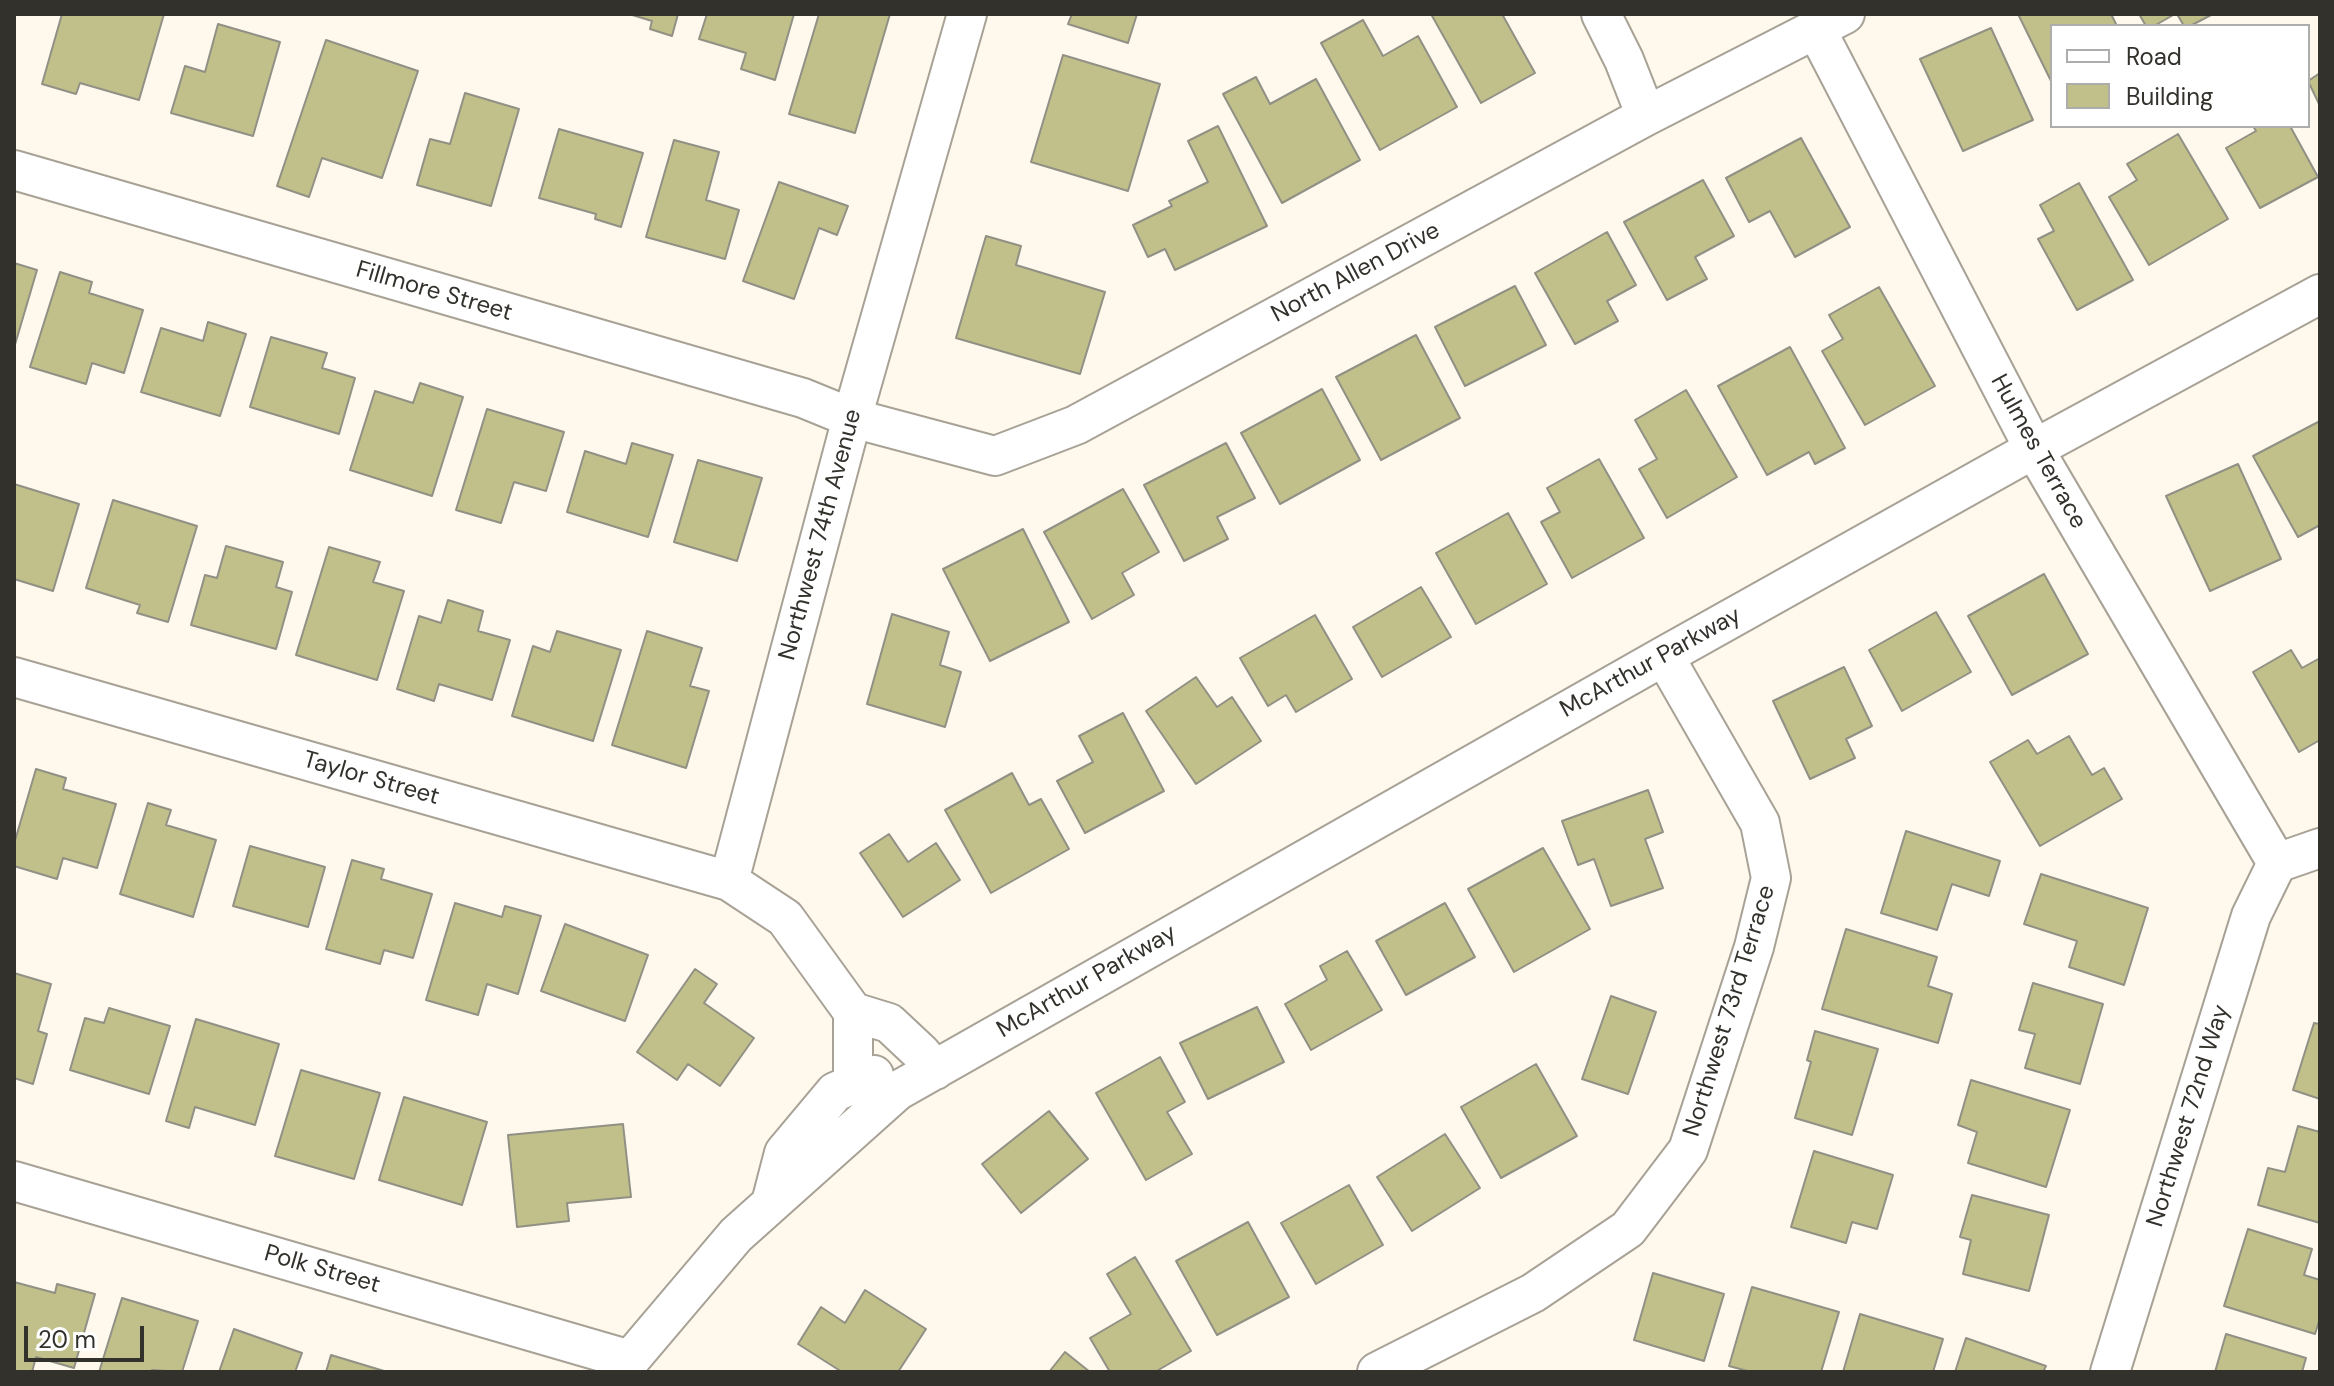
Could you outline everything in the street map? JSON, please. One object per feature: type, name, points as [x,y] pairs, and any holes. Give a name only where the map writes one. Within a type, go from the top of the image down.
[{"type":"street","name":"Northwest 74th Avenue","points":[[729,881],[852,418],[967,14]]},
{"type":"street","points":[[1601,14],[1624,60],[1646,116]]},
{"type":"street","name":"North Allen Drive","points":[[852,418],[995,456],[1076,425],[1646,116],[1831,22]]},
{"type":"street","name":"Hulmes Terrace","points":[[1831,22],[2034,449],[2277,863]]},
{"type":"street","name":"Fillmore Street","points":[[14,170],[803,398],[852,418]]},
{"type":"street","name":"McArthur Parkway","points":[[771,1203],[784,1153],[835,1092],[987,1040],[1664,656],[2034,449],[2320,294]]},
{"type":"street","name":"Northwest 73rd Terrace","points":[[1396,1369],[1533,1293],[1628,1229],[1688,1150],[1754,947],[1771,878],[1760,823],[1664,656]]},
{"type":"street","name":"Taylor Street","points":[[14,677],[729,881]]},
{"type":"street","points":[[2277,863],[2320,848]]},
{"type":"street","name":"Northwest 72nd Way","points":[[2110,1372],[2251,916],[2277,863]]},
{"type":"street","points":[[729,881],[785,918],[853,1012],[853,1084]]},
{"type":"street","points":[[853,1012],[889,1023],[928,1062]]},
{"type":"street","name":"McArthur Parkway","points":[[628,1366],[736,1235],[928,1062]]},
{"type":"street","name":"Polk Street","points":[[14,1181],[628,1366]]},
{"type":"building","points":[[62,14],[164,14],[139,100],[80,83],[76,94],[42,84]]},
{"type":"building","points":[[629,14],[678,14],[672,36],[650,29],[652,21]]},
{"type":"building","points":[[707,14],[794,14],[775,80],[741,69],[746,53],[699,39]]},
{"type":"building","points":[[819,14],[890,14],[855,133],[789,114]]},
{"type":"building","points":[[1072,14],[1137,14],[1128,43],[1068,24]]},
{"type":"building","points":[[1431,14],[1502,14],[1535,73],[1481,103]]},
{"type":"building","points":[[2018,14],[2111,14],[2116,24],[2050,24],[2050,79]]},
{"type":"building","points":[[2139,14],[2175,14],[2158,24],[2145,24]]},
{"type":"building","points":[[2177,14],[2213,14],[2194,24],[2183,24]]},
{"type":"building","points":[[1363,20],[1383,56],[1418,36],[1457,107],[1380,150],[1321,43]]},
{"type":"building","points":[[218,24],[280,42],[253,136],[171,113],[185,66],[205,72]]},
{"type":"building","points":[[1991,28],[2033,120],[1963,151],[1920,59]]},
{"type":"building","points":[[326,40],[418,71],[382,178],[322,158],[309,197],[277,186]]},
{"type":"building","points":[[1063,55],[1160,84],[1128,191],[1031,162]]},
{"type":"building","points":[[2320,73],[2320,106],[2310,85],[2310,80]]},
{"type":"building","points":[[1256,77],[1270,104],[1316,79],[1360,160],[1282,203],[1223,94]]},
{"type":"building","points":[[465,93],[519,109],[491,206],[417,185],[430,139],[450,144]]},
{"type":"building","points":[[1218,126],[1267,226],[1175,270],[1165,249],[1148,257],[1133,225],[1172,206],[1169,201],[1208,182],[1188,141]]},
{"type":"building","points":[[2254,128],[2291,128],[2318,177],[2260,208],[2226,148],[2256,131]]},
{"type":"building","points":[[559,129],[643,153],[621,227],[595,219],[596,214],[539,198]]},
{"type":"building","points":[[2178,134],[2228,219],[2149,265],[2109,197],[2137,180],[2127,164]]},
{"type":"building","points":[[1801,138],[1850,227],[1795,257],[1770,211],[1749,222],[1726,178]]},
{"type":"building","points":[[674,140],[719,152],[706,200],[739,210],[725,259],[646,237]]},
{"type":"building","points":[[1703,180],[1734,236],[1695,257],[1707,279],[1667,300],[1624,222]]},
{"type":"building","points":[[779,182],[848,206],[837,235],[819,228],[794,299],[743,281]]},
{"type":"building","points":[[2079,183],[2133,280],[2077,310],[2038,239],[2054,231],[2040,205]]},
{"type":"building","points":[[1607,232],[1636,285],[1607,301],[1618,321],[1575,344],[1535,273]]},
{"type":"building","points":[[986,236],[1021,246],[1016,265],[1105,292],[1080,374],[956,338]]},
{"type":"building","points":[[14,263],[37,270],[14,348]]},
{"type":"building","points":[[60,272],[92,282],[89,293],[143,310],[124,373],[92,363],[86,384],[30,367]]},
{"type":"building","points":[[1515,286],[1546,345],[1465,386],[1435,327]]},
{"type":"building","points":[[1879,287],[1935,386],[1865,425],[1822,351],[1843,339],[1829,315]]},
{"type":"building","points":[[208,322],[246,334],[220,416],[141,392],[161,328],[203,341]]},
{"type":"building","points":[[1416,335],[1460,418],[1381,460],[1336,377]]},
{"type":"building","points":[[271,337],[327,353],[322,368],[355,378],[339,434],[250,407]]},
{"type":"building","points":[[1790,347],[1845,448],[1815,464],[1809,452],[1767,475],[1718,386]]},
{"type":"building","points":[[420,383],[463,397],[432,496],[350,470],[375,391],[413,403]]},
{"type":"building","points":[[1322,389],[1360,460],[1280,504],[1241,433]]},
{"type":"building","points":[[1686,390],[1737,477],[1667,518],[1639,469],[1657,459],[1635,420]]},
{"type":"building","points":[[487,409],[564,432],[546,491],[514,482],[501,523],[456,510]]},
{"type":"building","points":[[2320,421],[2320,525],[2298,537],[2253,456]]},
{"type":"building","points":[[632,443],[673,455],[648,537],[567,512],[585,451],[626,464]]},
{"type":"building","points":[[1226,443],[1255,498],[1217,517],[1228,539],[1184,561],[1144,485]]},
{"type":"building","points":[[1599,459],[1644,538],[1572,578],[1541,522],[1560,512],[1547,488]]},
{"type":"building","points":[[698,460],[762,478],[737,561],[674,542]]},
{"type":"building","points":[[2238,464],[2281,559],[2210,591],[2166,496]]},
{"type":"building","points":[[14,484],[79,504],[53,591],[14,579]]},
{"type":"building","points":[[1123,489],[1159,552],[1122,573],[1134,595],[1092,619],[1044,532]]},
{"type":"building","points":[[113,500],[197,526],[168,622],[137,613],[140,605],[86,588]]},
{"type":"building","points":[[1508,513],[1547,584],[1476,624],[1436,553]]},
{"type":"building","points":[[1023,529],[1069,622],[990,661],[943,569]]},
{"type":"building","points":[[226,546],[283,562],[276,587],[292,592],[276,649],[191,625],[205,575],[217,578]]},
{"type":"building","points":[[329,547],[380,562],[373,582],[404,591],[377,680],[296,655]]},
{"type":"building","points":[[2044,574],[2088,654],[2012,695],[1968,616]]},
{"type":"building","points":[[1421,587],[1451,637],[1382,677],[1353,627]]},
{"type":"building","points":[[448,600],[483,611],[478,631],[510,640],[492,700],[439,684],[434,701],[397,689],[419,616],[441,623]]},
{"type":"building","points":[[1936,612],[1971,672],[1902,711],[1869,650]]},
{"type":"building","points":[[892,614],[949,632],[940,665],[961,672],[945,727],[867,704]]},
{"type":"building","points":[[1315,615],[1352,679],[1296,712],[1286,695],[1268,706],[1240,658]]},
{"type":"building","points":[[557,631],[621,650],[593,741],[512,716],[533,646],[550,652]]},
{"type":"building","points":[[647,631],[702,648],[690,686],[709,691],[686,768],[612,745]]},
{"type":"building","points":[[2291,650],[2302,668],[2320,658],[2320,740],[2299,752],[2253,672]]},
{"type":"building","points":[[1844,667],[1872,726],[1846,739],[1855,758],[1810,779],[1773,701]]},
{"type":"building","points":[[1196,677],[1217,707],[1232,697],[1261,741],[1196,784],[1146,711]]},
{"type":"building","points":[[1123,713],[1164,791],[1085,833],[1057,781],[1093,762],[1079,736]]},
{"type":"building","points":[[2069,736],[2092,775],[2104,768],[2122,799],[2040,846],[1990,762],[2028,740],[2037,754]]},
{"type":"building","points":[[36,769],[66,778],[63,789],[116,804],[97,868],[63,858],[57,879],[14,866],[14,844]]},
{"type":"building","points":[[1012,773],[1029,805],[1041,799],[1069,849],[991,893],[945,810]]},
{"type":"building","points":[[1648,790],[1663,832],[1645,839],[1663,888],[1611,906],[1594,859],[1578,865],[1562,821]]},
{"type":"building","points":[[148,803],[171,810],[166,825],[216,840],[193,917],[120,894]]},
{"type":"building","points":[[1906,831],[2000,861],[1989,896],[1952,884],[1937,930],[1881,913]]},
{"type":"building","points":[[889,834],[908,862],[936,843],[960,880],[903,917],[860,853]]},
{"type":"building","points":[[250,846],[325,867],[308,927],[233,906]]},
{"type":"building","points":[[1543,848],[1590,929],[1514,972],[1468,889]]},
{"type":"building","points":[[352,860],[384,869],[381,879],[432,894],[413,958],[384,950],[380,964],[326,949]]},
{"type":"building","points":[[2041,874],[2148,908],[2124,985],[2069,967],[2077,941],[2024,924]]},
{"type":"building","points":[[455,903],[502,917],[505,906],[541,916],[518,994],[487,984],[478,1015],[426,1000]]},
{"type":"building","points":[[1445,903],[1475,957],[1406,995],[1376,941]]},
{"type":"building","points":[[565,924],[648,955],[625,1021],[541,991]]},
{"type":"building","points":[[1846,929],[1937,957],[1928,986],[1952,994],[1938,1043],[1822,1009]]},
{"type":"building","points":[[1347,951],[1382,1010],[1311,1050],[1285,1004],[1327,980],[1320,966]]},
{"type":"building","points":[[695,969],[717,984],[704,1003],[754,1038],[720,1086],[688,1064],[677,1080],[637,1052]]},
{"type":"building","points":[[14,973],[51,984],[38,1031],[47,1034],[33,1084],[14,1078]]},
{"type":"building","points":[[2033,983],[2103,1004],[2080,1084],[2025,1068],[2035,1034],[2019,1030]]},
{"type":"building","points":[[1611,996],[1656,1012],[1628,1094],[1582,1079]]},
{"type":"building","points":[[1257,1007],[1284,1062],[1208,1099],[1180,1043]]},
{"type":"building","points":[[109,1008],[170,1026],[149,1094],[70,1070],[85,1018],[104,1023]]},
{"type":"building","points":[[196,1019],[279,1044],[255,1125],[195,1107],[189,1128],[166,1121]]},
{"type":"building","points":[[2314,1023],[2320,1024],[2320,1099],[2293,1090]]},
{"type":"building","points":[[1815,1031],[1878,1049],[1852,1135],[1795,1118],[1811,1062],[1807,1060]]},
{"type":"building","points":[[1160,1057],[1185,1102],[1167,1112],[1192,1154],[1146,1180],[1096,1093]]},
{"type":"building","points":[[1536,1064],[1577,1136],[1501,1178],[1461,1107]]},
{"type":"building","points":[[301,1070],[380,1093],[354,1179],[275,1156]]},
{"type":"building","points":[[1971,1080],[2070,1110],[2046,1187],[1968,1163],[1977,1132],[1958,1125]]},
{"type":"building","points":[[404,1097],[487,1122],[462,1205],[379,1180]]},
{"type":"building","points":[[1049,1111],[1088,1159],[1021,1213],[982,1164]]},
{"type":"building","points":[[623,1124],[631,1197],[567,1203],[569,1221],[517,1227],[508,1135]]},
{"type":"building","points":[[2298,1126],[2320,1132],[2320,1223],[2258,1205],[2268,1168],[2285,1172]]},
{"type":"building","points":[[1445,1134],[1480,1188],[1412,1231],[1377,1177]]},
{"type":"building","points":[[1814,1151],[1893,1175],[1877,1229],[1852,1222],[1846,1243],[1791,1227]]},
{"type":"building","points":[[1349,1185],[1383,1245],[1316,1284],[1281,1223]]},
{"type":"building","points":[[1972,1195],[2049,1215],[2029,1291],[1963,1274],[1971,1240],[1960,1237]]},
{"type":"building","points":[[1248,1222],[1289,1297],[1217,1335],[1176,1261]]},
{"type":"building","points":[[2248,1229],[2312,1249],[2304,1275],[2320,1280],[2320,1318],[2315,1334],[2224,1306]]},
{"type":"building","points":[[1135,1257],[1191,1351],[1155,1372],[1110,1372],[1090,1338],[1131,1314],[1107,1274]]},
{"type":"building","points":[[1653,1273],[1724,1294],[1704,1361],[1634,1340]]},
{"type":"building","points":[[14,1282],[55,1293],[57,1284],[95,1294],[74,1368],[36,1357],[32,1372],[14,1372]]},
{"type":"building","points":[[1752,1287],[1839,1312],[1821,1372],[1751,1372],[1729,1366]]},
{"type":"building","points":[[865,1290],[926,1329],[898,1372],[842,1372],[798,1344],[821,1307],[845,1323]]},
{"type":"building","points":[[122,1298],[198,1321],[182,1372],[99,1372]]},
{"type":"building","points":[[1860,1314],[1943,1339],[1933,1372],[1843,1372]]},
{"type":"building","points":[[234,1329],[302,1353],[295,1372],[219,1372]]},
{"type":"building","points":[[2226,1334],[2306,1358],[2302,1372],[2215,1372]]},
{"type":"building","points":[[1966,1338],[2046,1366],[2043,1372],[1955,1372]]},
{"type":"building","points":[[1065,1352],[1090,1372],[1049,1372]]},
{"type":"building","points":[[331,1355],[384,1371],[384,1372],[326,1372]]}]
